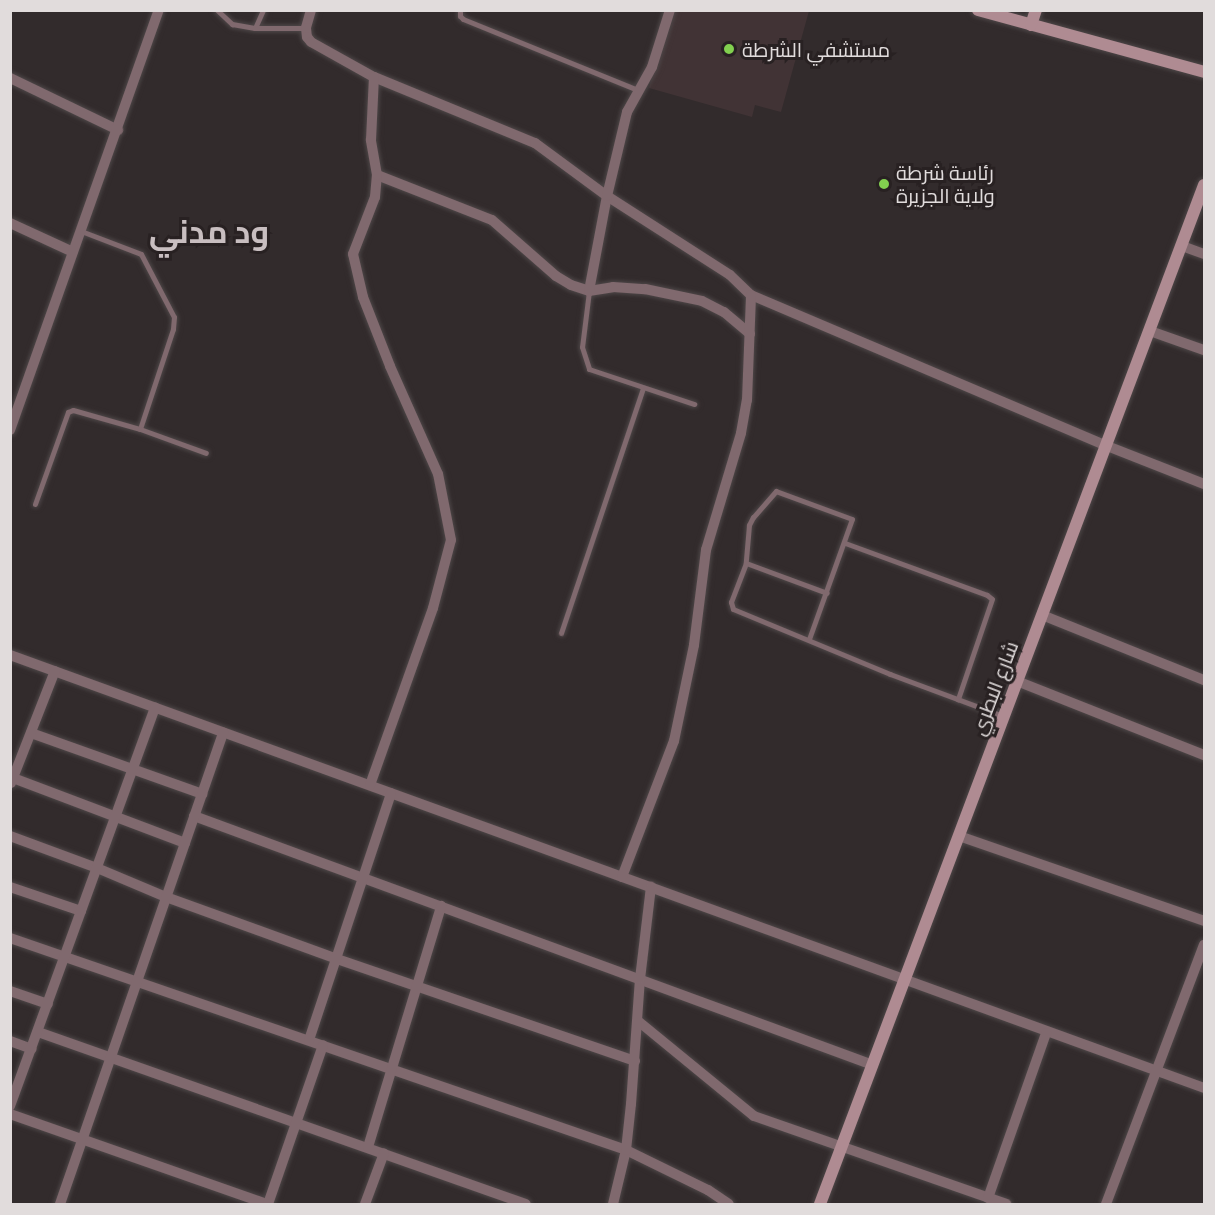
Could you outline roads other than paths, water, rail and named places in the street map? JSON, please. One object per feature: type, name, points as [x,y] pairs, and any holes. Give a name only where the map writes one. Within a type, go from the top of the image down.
[{"type":"main road","points":[[978,10],[1204,72]]},
{"type":"main road","points":[[1031,25],[1036,10]]},
{"type":"main road","name":"شارع البطري","points":[[820,1204],[1204,185]]},
{"type":"street","points":[[10,430],[159,10]]},
{"type":"street","points":[[310,10],[306,28],[307,37],[312,42],[374,77],[535,143],[607,196],[730,275],[751,295],[1107,446],[1204,484]]},
{"type":"street","points":[[588,291],[627,112],[657,54],[670,10]]},
{"type":"street","points":[[370,785],[433,608],[451,540],[438,474],[390,366],[363,297],[353,254],[354,245],[373,207],[377,175],[371,146],[374,77]]},
{"type":"street","points":[[10,78],[118,129]]},
{"type":"street","points":[[377,175],[492,220],[556,276],[588,291],[613,287],[645,289],[702,302],[724,312],[750,334]]},
{"type":"street","points":[[10,223],[73,252]]},
{"type":"street","points":[[1182,246],[1204,254]]},
{"type":"street","points":[[621,877],[674,741],[694,645],[706,550],[743,422],[747,399],[751,295]]},
{"type":"street","points":[[1150,331],[1204,350]]},
{"type":"street","points":[[1042,615],[1204,680]]},
{"type":"street","points":[[10,655],[904,979],[1046,1033],[1204,1088]]},
{"type":"street","points":[[54,671],[12,782],[116,816],[185,843]]},
{"type":"street","points":[[1017,681],[1204,755]]},
{"type":"street","points":[[10,1106],[155,708]]},
{"type":"street","points":[[60,1204],[223,732]]},
{"type":"street","points":[[31,733],[202,794]]},
{"type":"street","points":[[309,1040],[391,793]]},
{"type":"street","points":[[194,816],[873,1065]]},
{"type":"street","points":[[10,836],[97,868],[166,897],[417,988],[635,1061]]},
{"type":"street","points":[[959,836],[1204,921]]},
{"type":"street","points":[[10,887],[81,911]]},
{"type":"street","points":[[613,1204],[626,1150],[640,979],[651,887]]},
{"type":"street","points":[[368,1147],[394,1070],[441,906]]},
{"type":"street","points":[[10,938],[136,982],[222,1008],[323,1046],[626,1150],[708,1190],[729,1204]]},
{"type":"street","points":[[1106,1204],[1204,945]]},
{"type":"street","points":[[10,991],[48,1004]]},
{"type":"street","points":[[638,1021],[754,1116],[1006,1204]]},
{"type":"street","points":[[38,1032],[526,1204]]},
{"type":"street","points":[[988,1198],[1046,1033]]},
{"type":"street","points":[[10,1041],[32,1049]]},
{"type":"street","points":[[10,1114],[267,1204],[323,1046]]},
{"type":"street","points":[[365,1204],[384,1153]]},
{"type":"lane","points":[[217,10],[232,24],[255,28],[306,28]]},
{"type":"lane","points":[[255,28],[263,10]]},
{"type":"lane","points":[[460,10],[460,16],[463,19],[638,90]]},
{"type":"lane","points":[[81,231],[141,254],[174,317],[173,329],[140,429]]},
{"type":"lane","points":[[588,291],[582,347],[586,366],[593,372],[694,404]]},
{"type":"lane","points":[[561,633],[643,388]]},
{"type":"lane","points":[[35,504],[69,412],[73,410],[140,429],[206,453]]},
{"type":"lane","points":[[809,639],[851,524],[849,517],[776,491],[753,517],[749,525],[746,563],[731,602],[733,609],[890,674],[1004,716]]},
{"type":"lane","points":[[845,543],[987,594],[992,599],[992,607],[958,699]]},
{"type":"lane","points":[[746,563],[827,593]]},
{"type":"place","name":"مستشفي الشرطة","points":[[729,49]]},
{"type":"place","name":"رئاسة شرطة ولاية الجزيرة","points":[[884,184]]},
{"type":"district","name":"ود مدني","points":[[209,230]]}]
